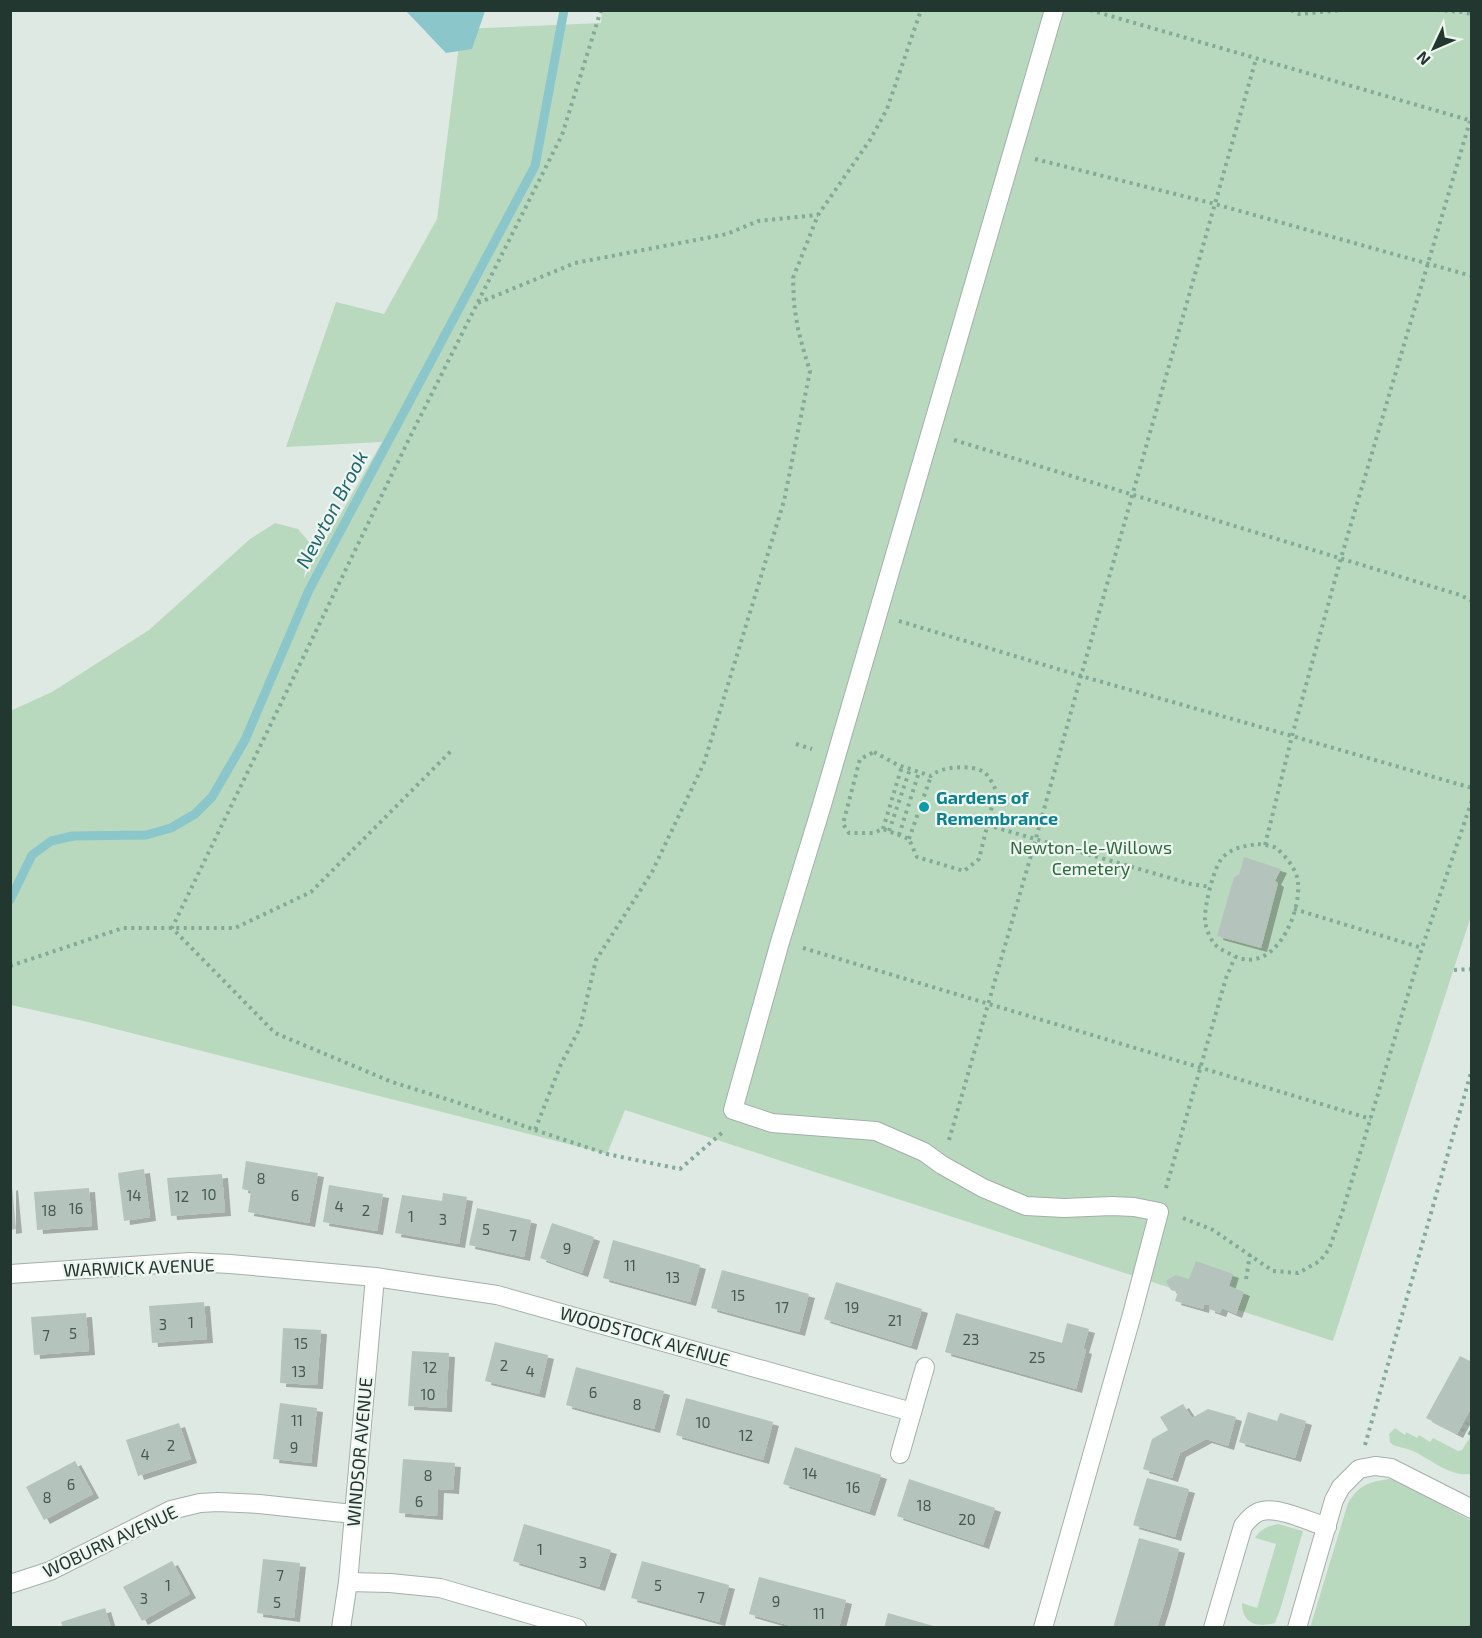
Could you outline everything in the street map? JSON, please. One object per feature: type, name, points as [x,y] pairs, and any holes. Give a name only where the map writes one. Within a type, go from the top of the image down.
[{"type":"street","points":[[1043,1628],[1159,1212],[1112,1206],[1064,1208],[1026,1206],[983,1188],[924,1152],[876,1131],[772,1123],[733,1110],[780,942],[1054,10]]},
{"type":"street","name":"WARWICK AVENUE","points":[[10,1274],[190,1262],[375,1277]]},
{"type":"street","name":"WOODSTOCK AVENUE","points":[[375,1277],[497,1295],[912,1412]]},
{"type":"street","name":"WINDSOR AVENUE","points":[[341,1628],[348,1582],[375,1277]]},
{"type":"street","points":[[900,1454],[925,1367]]},
{"type":"street","points":[[1297,1628],[1334,1500],[1341,1487],[1359,1469],[1374,1466],[1391,1468],[1472,1509]]},
{"type":"street","name":"WOBURN AVENUE","points":[[10,1584],[51,1571],[171,1510],[200,1503],[260,1504],[353,1514]]},
{"type":"street","points":[[1213,1628],[1243,1526],[1251,1516],[1262,1511],[1279,1512],[1327,1527]]},
{"type":"street","points":[[348,1582],[440,1588],[577,1628]]},
{"type":"path","points":[[172,928],[408,441],[562,135],[601,10]]},
{"type":"path","points":[[535,1130],[561,1064],[580,1028],[596,960],[652,872],[704,763],[784,501],[810,371],[798,329],[793,278],[818,215],[870,140],[887,109],[921,10]]},
{"type":"path","points":[[1090,10],[1471,121],[1341,558],[1292,736],[1265,845]]},
{"type":"path","points":[[1291,10],[1305,14],[1343,10]]},
{"type":"path","points":[[1437,10],[1472,14]]},
{"type":"path","points":[[942,1165],[1256,59]]},
{"type":"path","points":[[1013,153],[1215,204],[1472,276]]},
{"type":"path","points":[[477,303],[575,263],[727,234],[758,221],[818,215]]},
{"type":"path","points":[[930,433],[1341,558],[1460,595],[1472,601]]},
{"type":"path","points":[[878,615],[1081,676],[1472,788]]},
{"type":"path","points":[[10,966],[123,928],[236,928],[311,892],[452,750]]},
{"type":"path","points":[[909,839],[883,829],[873,833],[849,833],[843,824],[860,759],[874,752],[902,766],[931,776]]},
{"type":"path","points":[[883,829],[902,766]]},
{"type":"path","points":[[966,766],[985,772],[996,790],[979,859],[964,871],[917,857],[909,839],[931,776],[935,772],[966,766]]},
{"type":"path","points":[[889,831],[910,769]]},
{"type":"path","points":[[899,835],[919,771]]},
{"type":"path","points":[[1235,957],[1226,978],[1159,1212],[1213,1230],[1273,1270],[1298,1273],[1320,1261],[1329,1249],[1422,948],[1472,800]]},
{"type":"path","points":[[987,825],[1191,884],[1211,887]]},
{"type":"path","points":[[1258,844],[1274,847],[1290,862],[1298,880],[1297,901],[1286,932],[1273,950],[1255,960],[1235,957],[1216,946],[1209,936],[1205,919],[1211,887],[1214,873],[1222,857],[1238,847],[1258,844]]},
{"type":"path","points":[[1294,909],[1422,948]]},
{"type":"path","points":[[172,928],[275,1033],[392,1082],[607,1154],[680,1169],[724,1131],[733,1110]]},
{"type":"path","points":[[780,942],[1371,1119]]},
{"type":"path","points":[[1454,970],[1472,969]]},
{"type":"path","points":[[1359,1469],[1472,1069]]},
{"type":"path","points":[[1246,1279],[1250,1255]]},
{"type":"path","points":[[1472,1416],[1463,1430],[1472,1434]]},
{"type":"path","points":[[1467,1628],[1472,1627]]},
{"type":"green space","name":"Newton-le-Willows Cemetery","points":[[602,10],[1471,11],[1471,916],[1333,1341],[625,1110],[607,1154],[88,1022],[11,1005],[10,711],[52,692],[149,630],[250,539],[275,523],[298,529],[309,542],[304,578],[382,442],[286,447],[336,302],[384,314],[437,219],[461,29],[601,23]]},
{"type":"green space","points":[[1395,1428],[1405,1435],[1406,1432],[1417,1438],[1419,1435],[1430,1442],[1433,1438],[1458,1451],[1462,1450],[1470,1437],[1471,1474],[1449,1471],[1412,1451],[1393,1445],[1389,1434]]},
{"type":"green space","points":[[1389,1479],[1401,1482],[1471,1521],[1471,1627],[1310,1628],[1348,1503],[1365,1485]]},
{"type":"green space","points":[[1278,1524],[1303,1531],[1275,1623],[1263,1625],[1252,1623],[1245,1616],[1242,1603],[1257,1608],[1276,1544],[1255,1538],[1265,1528]]},
{"type":"water","points":[[406,11],[485,11],[472,49],[446,53]]},
{"type":"building","points":[[1244,857],[1281,869],[1275,881],[1278,883],[1261,948],[1217,936],[1234,877],[1239,875]]},
{"type":"building","points":[[246,1161],[318,1173],[309,1223],[248,1212],[251,1191],[242,1189]]},
{"type":"building","points":[[144,1169],[150,1217],[124,1221],[118,1173]]},
{"type":"building","points":[[222,1174],[225,1212],[171,1216],[167,1178]]},
{"type":"building","points":[[329,1185],[383,1194],[377,1231],[323,1222]]},
{"type":"building","points":[[12,1186],[16,1229],[10,1230],[10,1187]]},
{"type":"building","points":[[89,1188],[92,1226],[37,1230],[34,1192]]},
{"type":"building","points":[[443,1193],[467,1197],[459,1244],[395,1233],[402,1195],[442,1201]]},
{"type":"building","points":[[477,1208],[531,1220],[524,1257],[469,1245]]},
{"type":"building","points":[[552,1223],[594,1237],[582,1273],[540,1258]]},
{"type":"building","points":[[613,1240],[700,1265],[690,1302],[603,1278]]},
{"type":"building","points":[[1196,1261],[1233,1274],[1229,1286],[1244,1292],[1236,1314],[1222,1308],[1220,1313],[1209,1309],[1209,1305],[1204,1304],[1203,1309],[1175,1301],[1178,1292],[1171,1290],[1166,1281],[1176,1275],[1189,1279]]},
{"type":"building","points":[[722,1270],[809,1294],[799,1332],[711,1308]]},
{"type":"building","points":[[836,1282],[922,1309],[911,1346],[824,1319]]},
{"type":"building","points":[[204,1302],[207,1339],[152,1343],[149,1306]]},
{"type":"building","points":[[86,1313],[89,1351],[34,1355],[31,1317]]},
{"type":"building","points":[[956,1313],[1062,1343],[1067,1323],[1089,1329],[1076,1389],[945,1352]]},
{"type":"building","points":[[283,1328],[321,1330],[317,1385],[280,1383]]},
{"type":"building","points":[[495,1342],[548,1355],[539,1394],[485,1381]]},
{"type":"building","points":[[412,1351],[449,1353],[446,1408],[408,1406]]},
{"type":"building","points":[[1460,1356],[1472,1362],[1472,1406],[1457,1434],[1426,1418]]},
{"type":"building","points":[[576,1367],[664,1391],[654,1429],[566,1405]]},
{"type":"building","points":[[686,1398],[773,1422],[763,1460],[676,1435]]},
{"type":"building","points":[[280,1403],[317,1408],[311,1463],[273,1459]]},
{"type":"building","points":[[1183,1404],[1192,1418],[1208,1409],[1236,1417],[1228,1446],[1206,1439],[1180,1453],[1172,1478],[1143,1469],[1152,1439],[1168,1430],[1160,1417]]},
{"type":"building","points":[[1248,1412],[1277,1421],[1280,1413],[1306,1421],[1295,1458],[1239,1442]]},
{"type":"building","points":[[179,1423],[191,1459],[138,1476],[126,1440]]},
{"type":"building","points":[[795,1447],[881,1475],[869,1512],[783,1484]]},
{"type":"building","points":[[403,1459],[455,1463],[453,1490],[438,1489],[437,1516],[399,1513]]},
{"type":"building","points":[[75,1461],[93,1494],[44,1520],[26,1487]]},
{"type":"building","points":[[1147,1478],[1189,1489],[1175,1537],[1133,1525]]},
{"type":"building","points":[[909,1479],[995,1508],[983,1545],[897,1516]]},
{"type":"building","points":[[524,1524],[611,1550],[599,1587],[513,1561]]},
{"type":"building","points":[[1139,1538],[1179,1549],[1165,1602],[1157,1628],[1113,1628]]},
{"type":"building","points":[[263,1559],[300,1563],[294,1618],[257,1613]]},
{"type":"building","points":[[172,1561],[190,1594],[142,1621],[123,1587]]},
{"type":"building","points":[[642,1561],[729,1585],[719,1622],[631,1598]]},
{"type":"building","points":[[759,1577],[846,1600],[839,1628],[798,1628],[749,1614]]},
{"type":"building","points":[[105,1608],[111,1628],[63,1628],[61,1622]]},
{"type":"building","points":[[888,1613],[937,1627],[937,1628],[884,1628]]},
{"type":"waterway","name":"Newton Brook","points":[[10,900],[32,855],[51,841],[73,836],[146,835],[171,828],[195,814],[212,797],[245,740],[309,590],[535,166],[564,10]]},
{"type":"place","name":"Gardens of Remembrance","points":[[924,807]]}]
